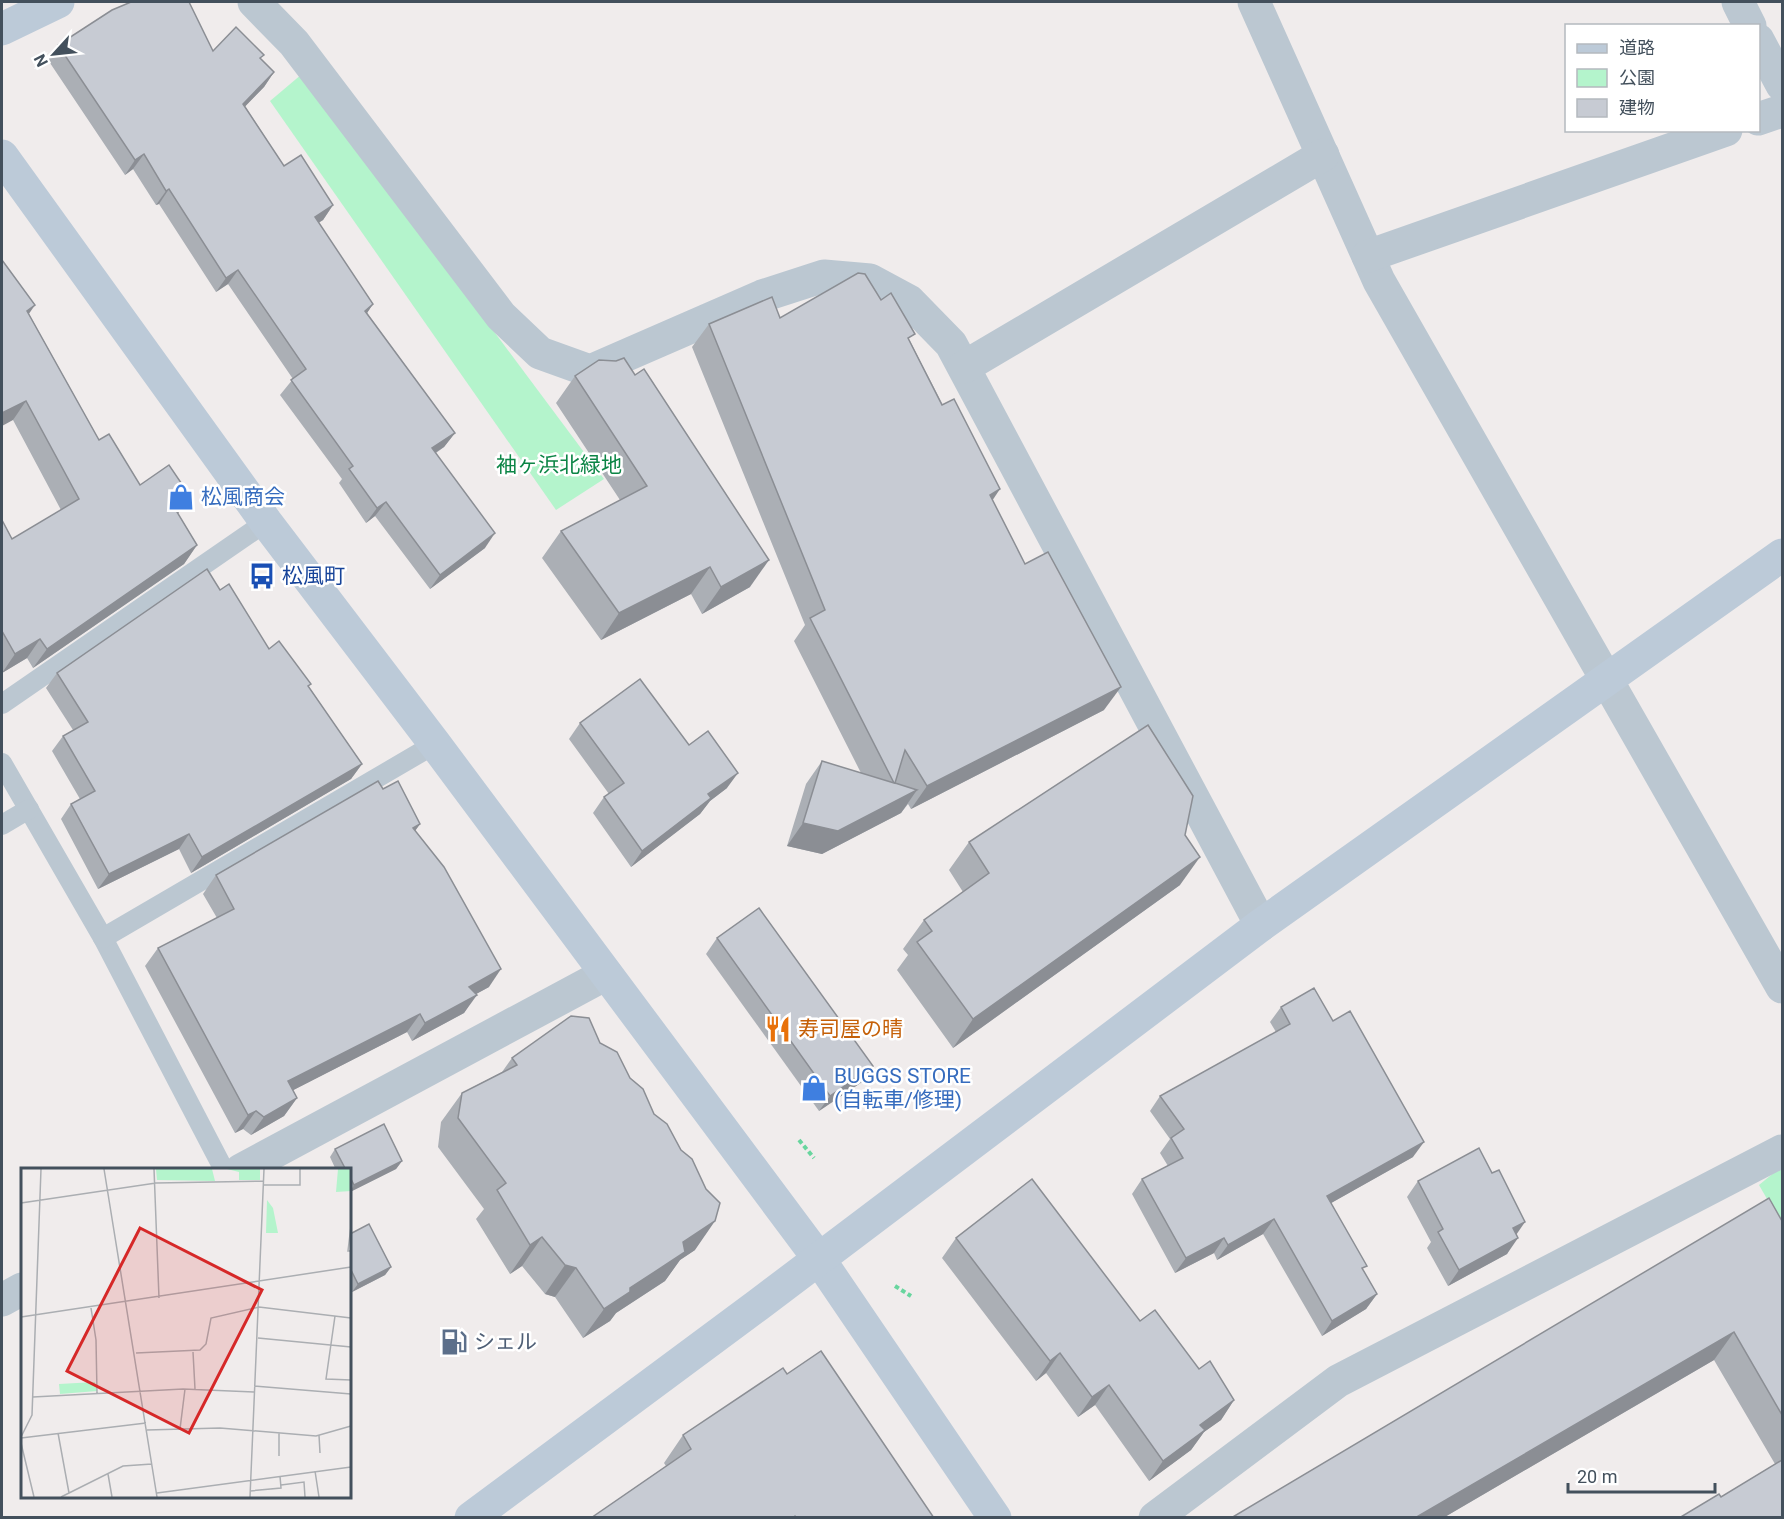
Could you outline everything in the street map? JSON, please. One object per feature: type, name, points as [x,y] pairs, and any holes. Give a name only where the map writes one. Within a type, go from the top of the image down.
[{"type":"street","points":[[2,29],[58,2]]},
{"type":"street","points":[[254,2],[294,43],[501,316],[540,352],[590,371],[762,296],[824,276],[870,280],[909,301],[951,344],[964,367],[1261,926]]},
{"type":"street","points":[[1254,2],[1379,281],[1782,987]]},
{"type":"street","points":[[1737,2],[1749,24]]},
{"type":"street","points":[[1760,44],[1782,85]]},
{"type":"street","points":[[1760,118],[1782,111]]},
{"type":"street","points":[[1368,256],[1720,132]]},
{"type":"street","points":[[964,367],[1323,154]]},
{"type":"street","points":[[2,156],[266,522],[435,744],[819,1259],[995,1518]]},
{"type":"street","points":[[471,1518],[1261,926],[1782,555]]},
{"type":"street","points":[[245,1168],[606,974]]},
{"type":"street","points":[[1155,1518],[1338,1381],[1782,1151]]},
{"type":"street","points":[[2,1300],[21,1290]]},
{"type":"lane","points":[[2,704],[266,522]]},
{"type":"lane","points":[[103,938],[435,744]]},
{"type":"lane","points":[[2,763],[103,938],[224,1168]]},
{"type":"lane","points":[[2,825],[29,809]]},
{"type":"path","points":[[799,1140],[814,1158]]},
{"type":"path","points":[[895,1286],[911,1296]]},
{"type":"green space","name":"袖ヶ浜北緑地","points":[[302,74],[604,479],[556,510],[270,101]]},
{"type":"green space","points":[[1782,1166],[1782,1225],[1759,1185]]},
{"type":"building","points":[[131,2],[189,2],[213,51],[236,27],[264,55],[260,58],[274,72],[243,104],[284,166],[301,155],[333,205],[315,217],[373,304],[365,311],[455,433],[432,448],[495,533],[440,575],[386,502],[377,508],[349,469],[353,466],[291,380],[306,369],[238,270],[226,278],[169,189],[166,191],[144,154],[135,160],[58,45],[112,10]]},
{"type":"building","points":[[2,260],[35,305],[27,311],[99,440],[109,434],[140,485],[169,465],[190,496],[174,507],[197,545],[47,649],[40,639],[15,654],[2,631],[2,520],[12,539],[79,499],[26,401],[2,413]]},
{"type":"building","points":[[858,273],[865,274],[881,300],[891,293],[915,334],[908,338],[942,405],[954,399],[1000,489],[990,495],[1025,564],[1048,552],[1121,687],[927,786],[905,750],[895,783],[917,790],[838,831],[803,823],[822,761],[894,783],[810,618],[825,610],[709,324],[772,297],[780,318]]},
{"type":"building","points":[[624,358],[635,375],[644,369],[769,560],[721,587],[710,567],[619,613],[561,531],[647,486],[575,376],[599,360],[616,361]]},
{"type":"building","points":[[207,569],[220,590],[229,584],[269,649],[279,641],[311,684],[308,686],[362,764],[202,857],[189,834],[109,874],[71,804],[95,791],[63,736],[88,722],[57,673]]},
{"type":"building","points":[[640,679],[689,745],[708,731],[738,773],[708,794],[711,798],[642,851],[604,797],[624,783],[580,723]]},
{"type":"building","points":[[1148,725],[1193,796],[1185,835],[1200,857],[973,1019],[917,942],[932,931],[924,920],[989,873],[969,842]]},
{"type":"building","points":[[378,781],[383,789],[398,781],[420,824],[413,828],[444,867],[501,969],[469,987],[477,995],[425,1023],[420,1014],[288,1081],[297,1098],[264,1117],[256,1111],[248,1115],[158,948],[234,909],[216,875]]},
{"type":"building","points":[[759,908],[873,1066],[830,1096],[717,938]]},
{"type":"building","points":[[1314,988],[1333,1021],[1350,1011],[1424,1142],[1327,1196],[1367,1266],[1362,1268],[1377,1294],[1332,1321],[1274,1219],[1228,1245],[1224,1238],[1186,1258],[1142,1179],[1183,1158],[1171,1138],[1184,1129],[1160,1096],[1290,1024],[1281,1007]]},
{"type":"building","points":[[571,1016],[589,1018],[600,1043],[617,1052],[630,1078],[643,1089],[654,1114],[667,1124],[681,1150],[692,1159],[706,1189],[720,1203],[715,1221],[683,1242],[685,1252],[630,1288],[630,1292],[604,1309],[576,1268],[565,1265],[542,1237],[530,1245],[497,1190],[506,1183],[458,1118],[462,1093],[517,1065],[512,1058]]},
{"type":"building","points":[[384,1124],[402,1161],[354,1185],[351,1179],[351,1168],[345,1168],[335,1149]]},
{"type":"building","points":[[1479,1148],[1492,1173],[1499,1170],[1525,1222],[1513,1228],[1518,1238],[1459,1270],[1438,1232],[1443,1229],[1418,1181]]},
{"type":"building","points":[[1032,1179],[1140,1321],[1155,1310],[1199,1369],[1210,1361],[1234,1400],[1200,1425],[1205,1430],[1163,1461],[1109,1385],[1092,1397],[1060,1353],[1050,1361],[956,1238]]},
{"type":"building","points":[[1769,1198],[1782,1221],[1782,1415],[1734,1332],[1415,1518],[1231,1518]]},
{"type":"building","points":[[369,1224],[391,1267],[358,1284],[351,1270],[351,1233]]},
{"type":"building","points":[[821,1351],[934,1518],[796,1518],[795,1516],[792,1518],[591,1518],[691,1449],[683,1435],[783,1368],[787,1374]]},
{"type":"building","points":[[1782,1460],[1782,1518],[1679,1518],[1719,1494],[1721,1497]]},
{"type":"place","name":"松風商会","points":[[181,497]]},
{"type":"place","name":"松風町","points":[[262,576]]},
{"type":"place","name":"寿司屋の晴","points":[[778,1029]]},
{"type":"place","name":"BUGGS STORE (自転車/修理)","points":[[814,1088]]},
{"type":"place","name":"シェル","points":[[454,1342]]}]
